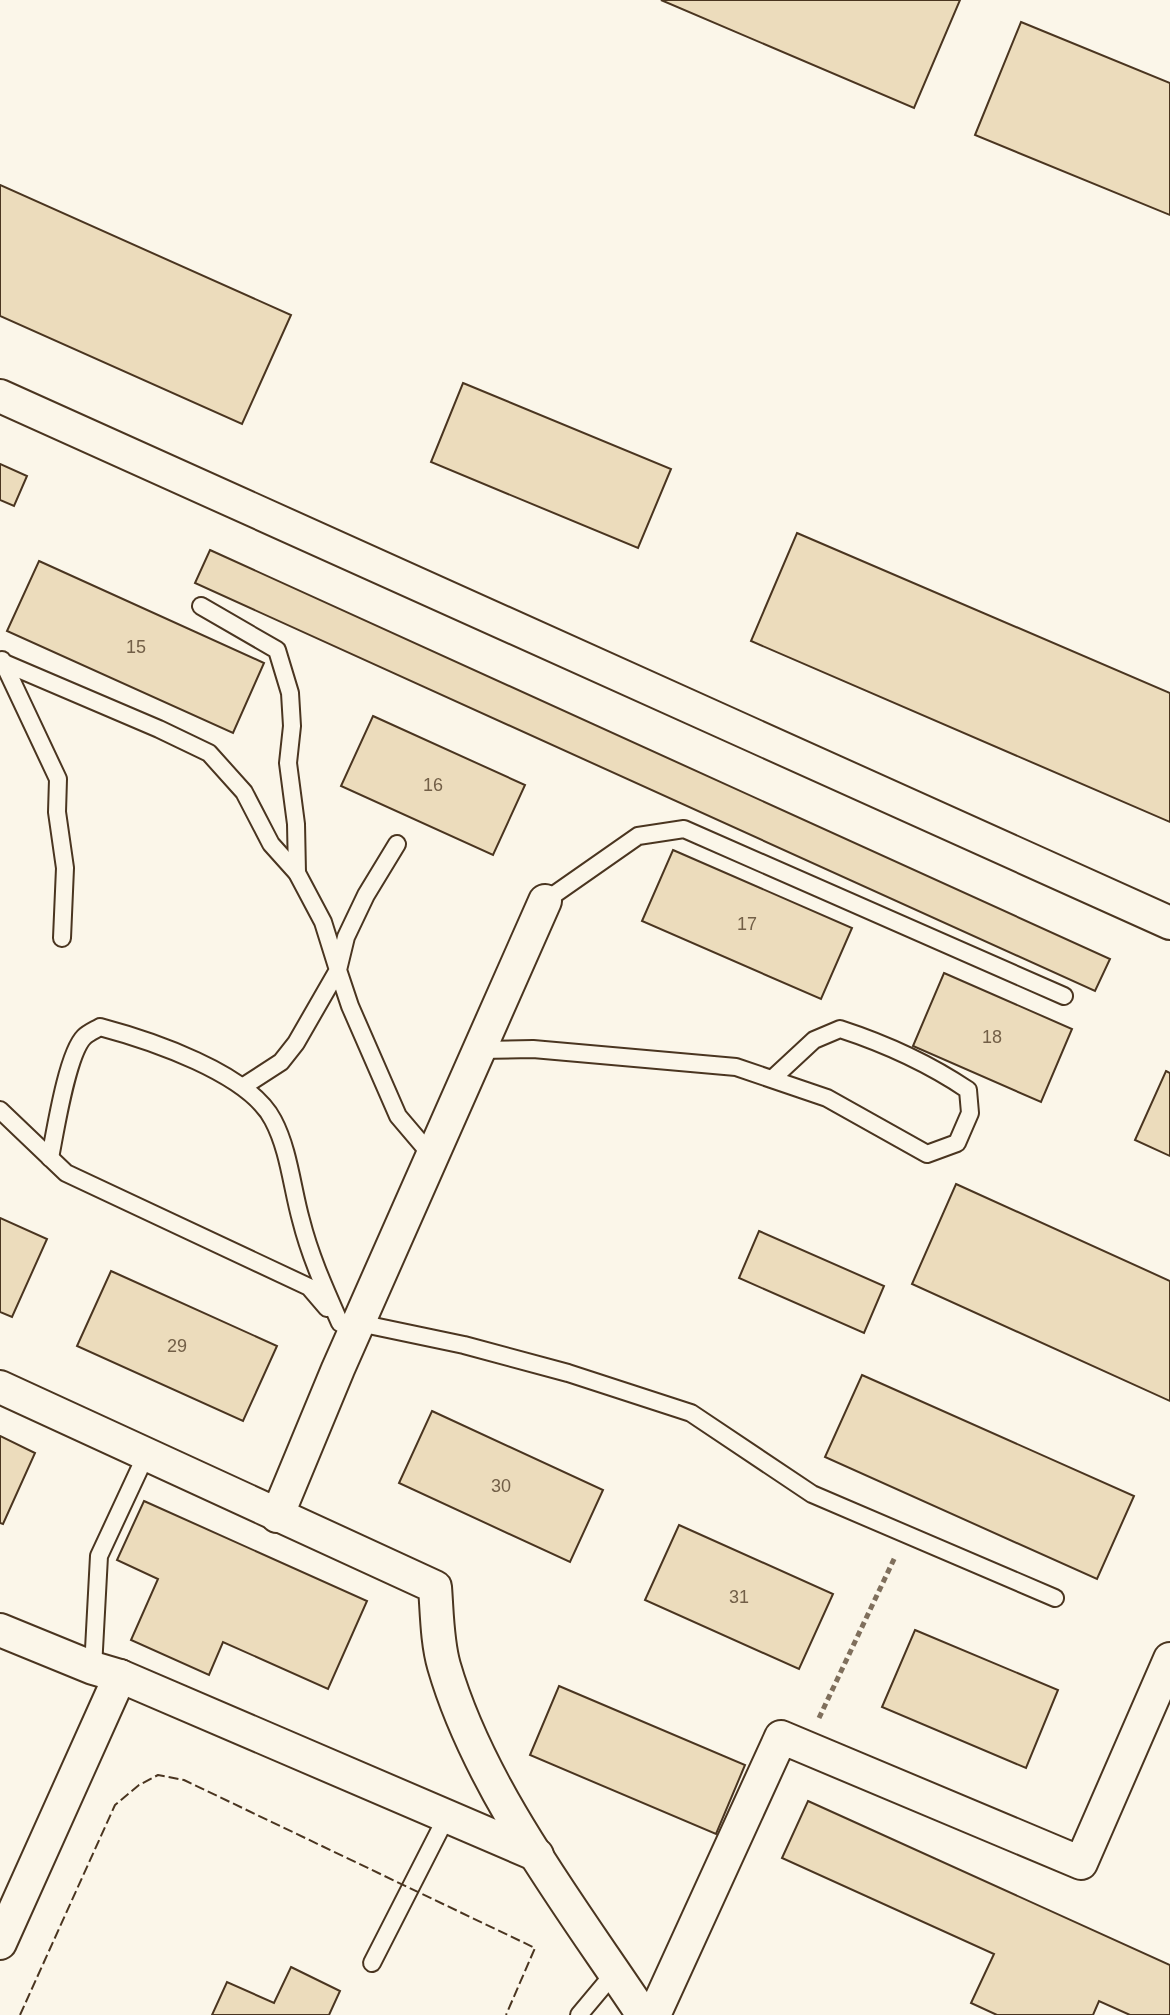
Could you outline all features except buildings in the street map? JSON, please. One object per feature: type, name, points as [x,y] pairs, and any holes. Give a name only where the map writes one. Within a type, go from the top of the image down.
[{"type":"street","points":[[0,396],[1170,923]]},
{"type":"street","points":[[277,1516],[338,1369],[350,1323],[432,1156],[545,901]]},
{"type":"street","points":[[0,1387],[435,1587],[443,1664],[479,1756],[537,1855],[643,2015]]},
{"type":"street","points":[[0,1630],[537,1855]]},
{"type":"street","points":[[654,2015],[781,1737],[1081,1863],[1170,1659]]},
{"type":"street","points":[[0,1943],[106,1672]]},
{"type":"lane","points":[[201,606],[277,650],[290,693],[292,726],[288,763],[296,824],[297,873]]},
{"type":"lane","points":[[1,658],[209,753],[244,792],[271,844],[297,873],[323,922],[350,1006],[398,1116],[432,1156]]},
{"type":"lane","points":[[1,658],[58,779],[57,812],[65,868],[62,938]]},
{"type":"lane","points":[[545,901],[638,836],[684,829],[1064,996]]},
{"type":"lane","points":[[244,1086],[281,1062],[296,1043],[338,970],[346,937],[366,895],[397,844]]},
{"type":"lane","points":[[50,1158],[64,1088],[74,1058],[82,1039],[100,1027],[176,1052],[244,1086],[273,1119],[320,1278],[350,1323]]},
{"type":"lane","points":[[479,1050],[533,1049],[736,1067],[827,1098],[927,1154],[957,1143],[970,1113],[968,1090],[933,1066],[875,1040],[840,1029],[814,1040],[772,1079]]},
{"type":"lane","points":[[0,1110],[66,1173],[309,1287],[350,1323],[464,1345],[568,1373],[691,1413],[812,1494],[1055,1598]]},
{"type":"lane","points":[[106,1672],[99,1556],[146,1455]]},
{"type":"lane","points":[[372,1963],[447,1816]]},
{"type":"lane","points":[[579,2015],[615,1972]]},
{"type":"path","points":[[804,1748],[905,1534]]},
{"type":"fence","points":[[20,2015],[115,1805],[139,1785],[158,1775],[184,1780],[535,1948],[506,2015]]}]
